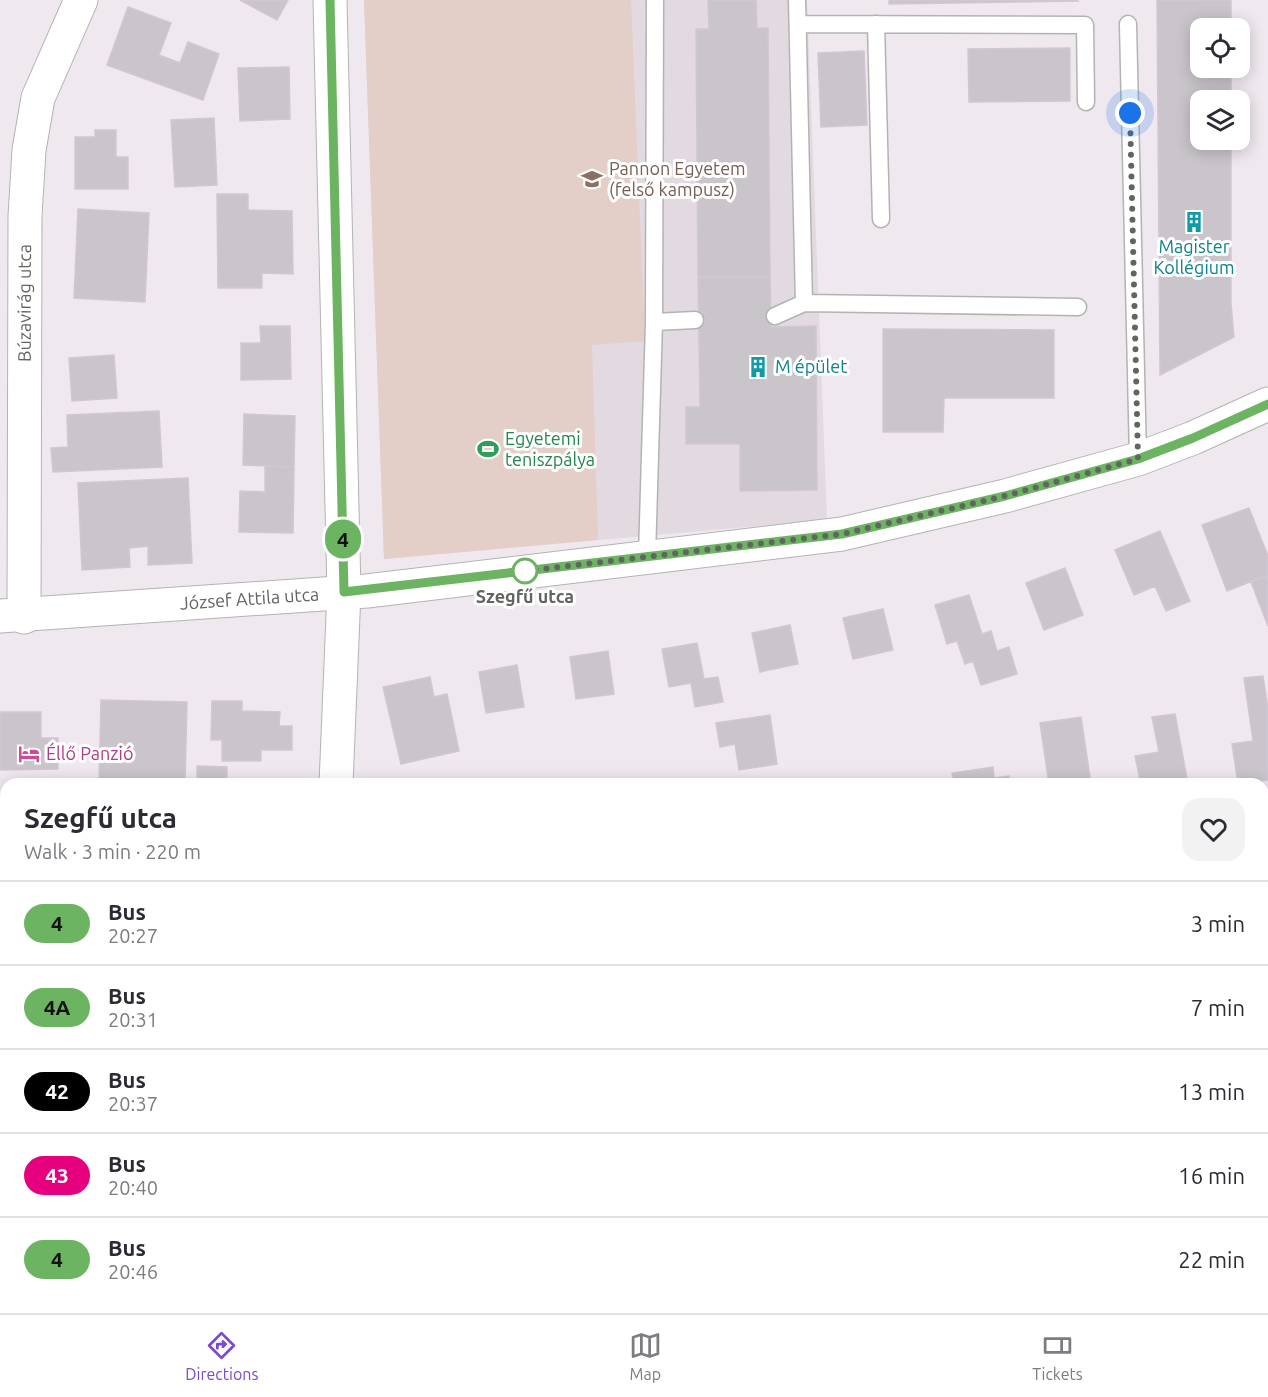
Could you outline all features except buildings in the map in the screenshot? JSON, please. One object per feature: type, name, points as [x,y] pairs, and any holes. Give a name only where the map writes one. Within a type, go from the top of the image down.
[{"type":"street","name":"Búzavirág utca","points":[[12,617],[29,150],[38,98],[81,0]]},
{"type":"street","points":[[330,0],[344,592],[336,778]]},
{"type":"street","name":"József Attila utca","points":[[12,617],[344,592],[842,534],[1005,496],[1138,459],[1193,438],[1268,404]]},
{"type":"lane","points":[[647,556],[654,322],[655,0]]},
{"type":"lane","points":[[797,0],[804,303]]},
{"type":"lane","points":[[798,24],[1085,25],[1086,102]]},
{"type":"lane","points":[[876,24],[881,219]]},
{"type":"lane","points":[[1128,24],[1138,459]]},
{"type":"lane","points":[[775,316],[804,303],[1078,307]]},
{"type":"lane","points":[[654,322],[695,320]]},
{"type":"shaded area","name":"Pannon Egyetem (felső kampusz)","points":[[364,0],[807,0],[827,520],[384,559]]},
{"type":"shaded area","points":[[364,0],[631,0],[645,341],[592,345],[598,540],[384,559]]},
{"type":"bus line","name":"4","points":[[330,0],[344,592],[842,534],[1005,496],[1138,459],[1193,438],[1268,404]]},
{"type":"place","name":"Pannon Egyetem (felső kampusz)","points":[[592,179]]},
{"type":"place","name":"Magister Kollégium","points":[[1194,222]]},
{"type":"place","name":"M épület","points":[[758,367]]},
{"type":"place","name":"Egyetemi teniszpálya","points":[[488,449]]},
{"type":"place","name":"Szegfű utca","points":[[525,571]]},
{"type":"place","name":"Éllő Panzió","points":[[29,754]]},
{"type":"route","points":[[525,571],[842,534],[1005,496],[1138,459],[1130,113]]}]
